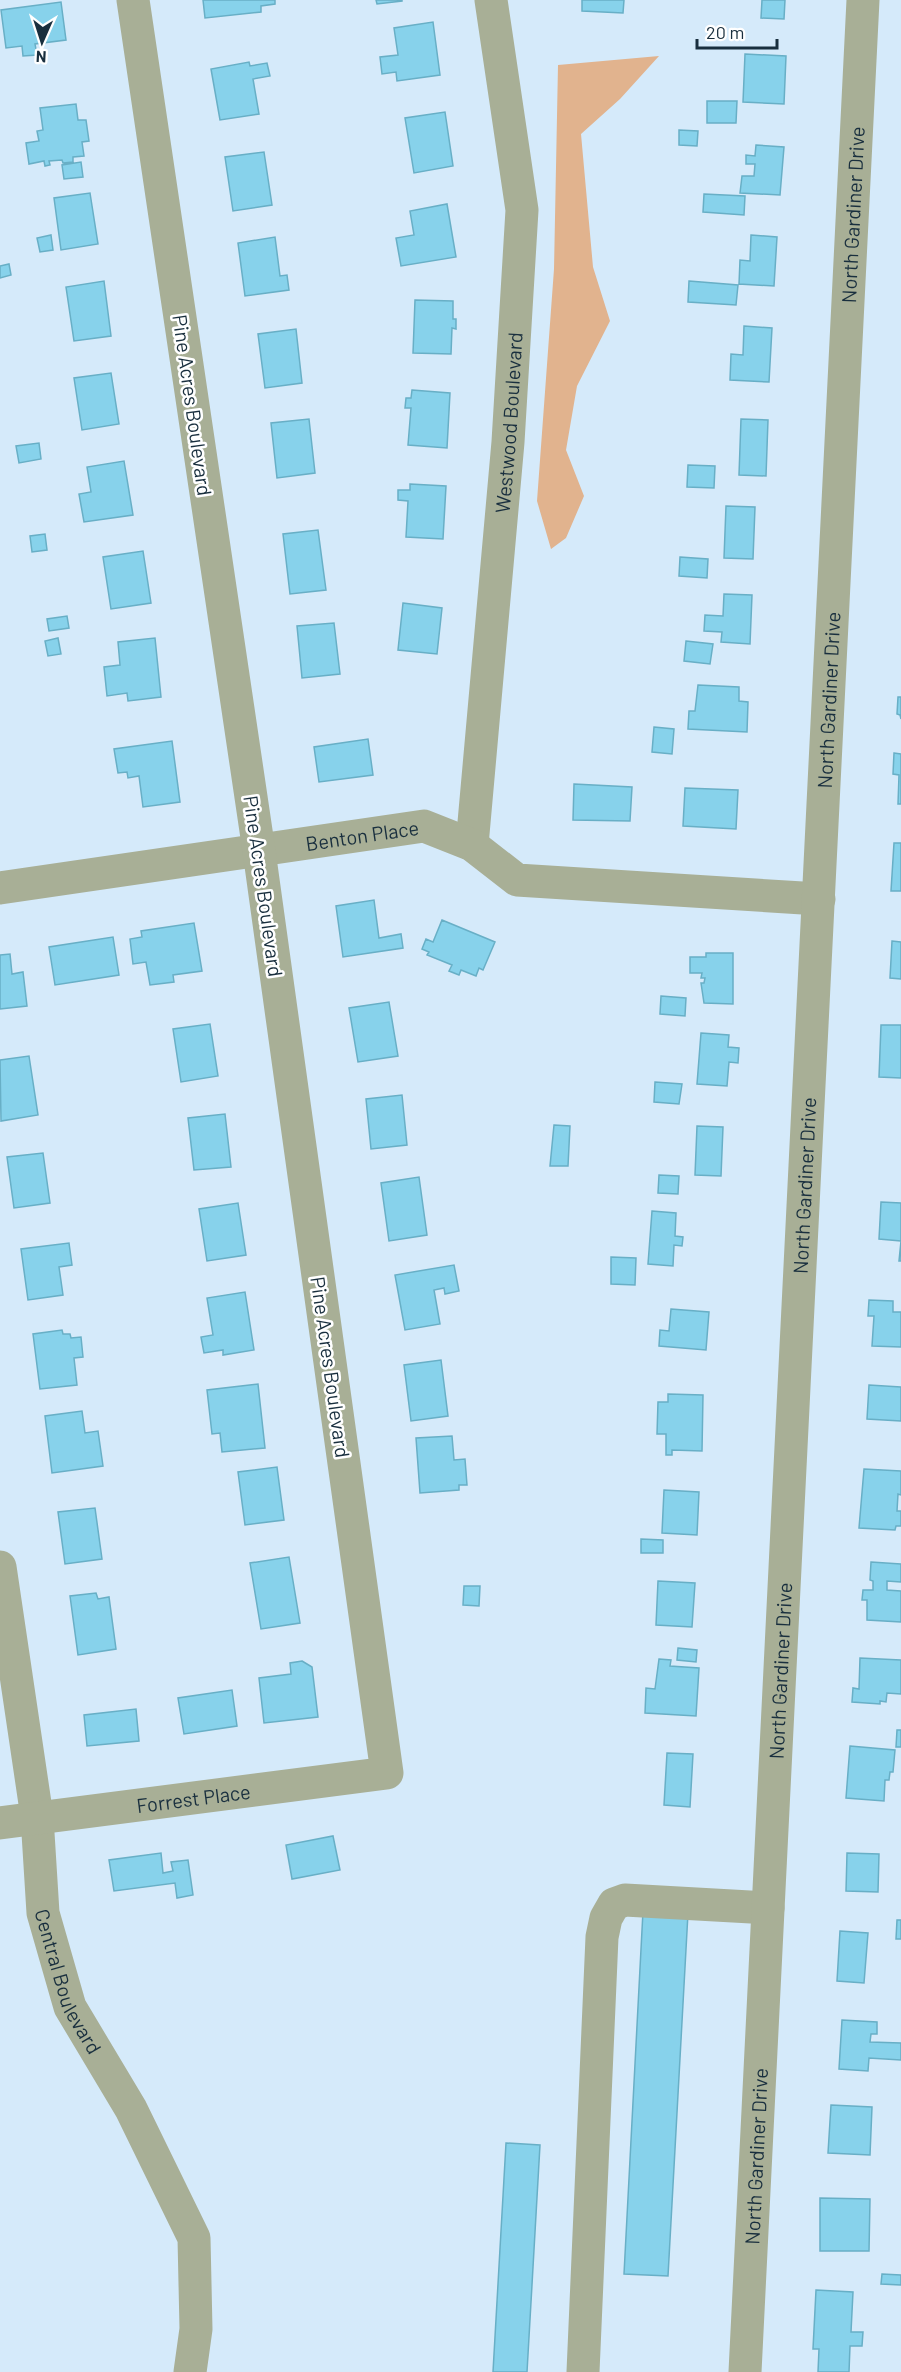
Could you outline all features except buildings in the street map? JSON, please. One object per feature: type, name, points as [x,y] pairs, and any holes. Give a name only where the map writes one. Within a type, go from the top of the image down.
[{"type":"street","name":"Pine Acres Boulevard","points":[[133,0],[259,850],[387,1773]]},
{"type":"street","name":"Westwood Boulevard","points":[[472,846],[508,442],[522,210],[490,0]]},
{"type":"street","name":"North Gardiner Drive","points":[[745,2372],[863,0]]},
{"type":"street","name":"Benton Place","points":[[0,888],[424,826],[472,846],[517,880],[819,899]]},
{"type":"street","name":"Central Boulevard","points":[[0,1567],[37,1817],[43,1913],[70,2007],[131,2109],[194,2238],[196,2329],[190,2372]]},
{"type":"street","name":"Forrest Place","points":[[0,1823],[387,1773]]},
{"type":"street","points":[[583,2372],[601,1949],[606,1918],[614,1904],[625,1900],[768,1908]]},
{"type":"shaded area","points":[[659,56],[620,99],[581,134],[593,267],[610,321],[577,386],[566,450],[584,496],[566,538],[551,549],[537,501],[554,269],[558,65]]}]
